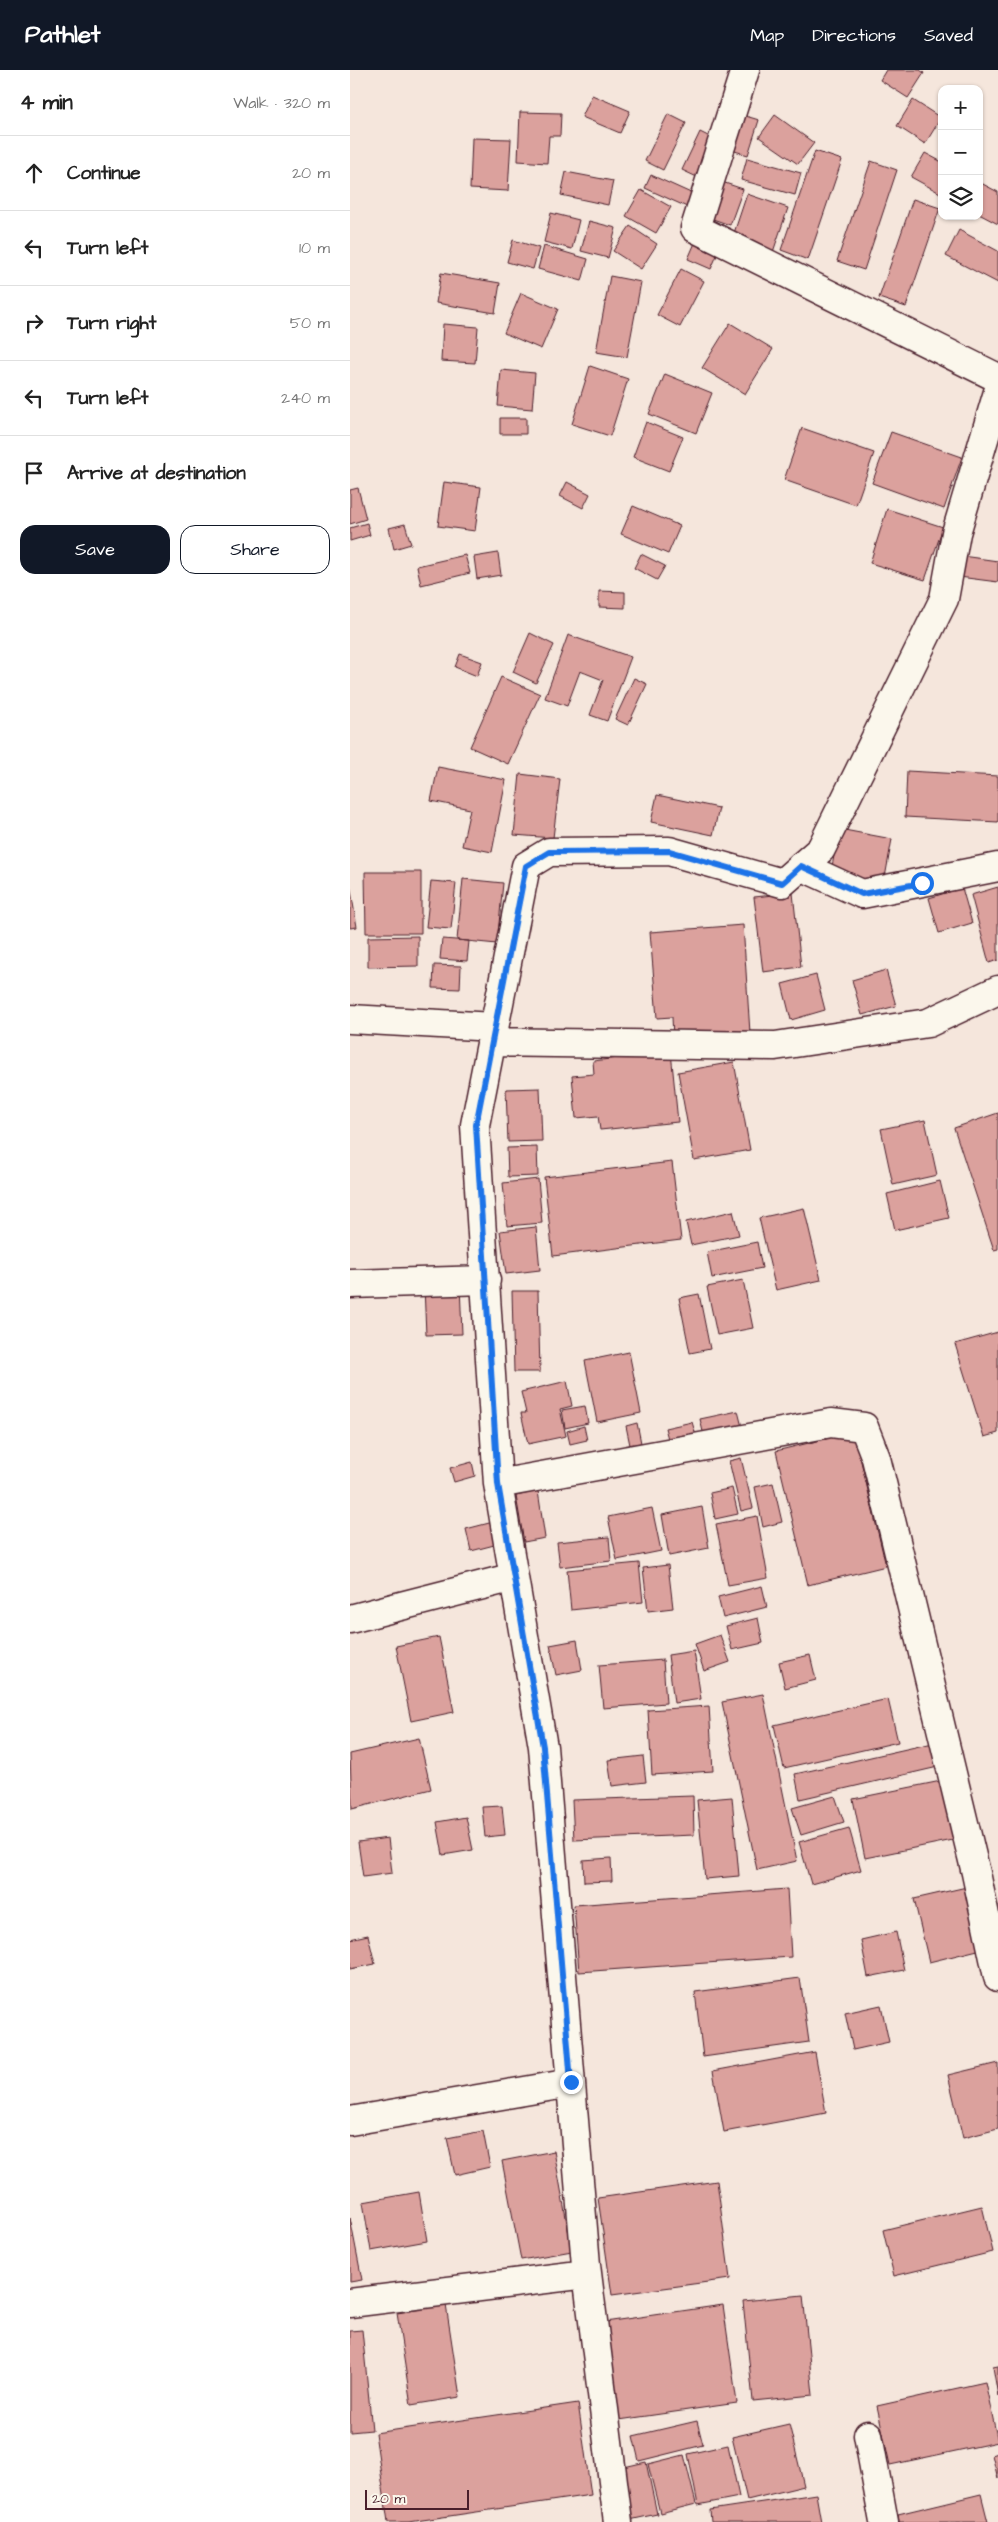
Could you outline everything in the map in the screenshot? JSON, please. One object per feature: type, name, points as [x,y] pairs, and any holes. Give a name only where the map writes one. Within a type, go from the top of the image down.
[{"type":"street","points":[[745,70],[695,228],[998,378]]},
{"type":"street","points":[[618,2522],[587,2274],[543,1747],[498,1484],[476,1125],[526,866],[549,852],[669,851],[782,883],[821,849],[944,599],[956,533],[998,392]]},
{"type":"street","points":[[801,866],[862,894],[998,867]]},
{"type":"street","points":[[350,1019],[493,1035],[775,1046],[928,1023],[998,990]]},
{"type":"street","points":[[350,1284],[486,1280]]},
{"type":"street","points":[[498,1484],[831,1423],[864,1427],[876,1458],[974,1863],[998,1977]]},
{"type":"street","points":[[350,1618],[514,1577]]},
{"type":"street","points":[[350,2121],[571,2082]]},
{"type":"street","points":[[350,2303],[587,2274]]},
{"type":"street","points":[[868,2435],[884,2522]]},
{"type":"building","points":[[886,70],[920,70],[924,73],[908,98],[880,80]]},
{"type":"building","points":[[592,95],[630,111],[620,133],[582,117]]},
{"type":"building","points":[[913,100],[938,116],[938,123],[925,144],[897,126]]},
{"type":"building","points":[[520,112],[561,113],[560,136],[549,136],[547,163],[518,161]]},
{"type":"building","points":[[668,114],[686,123],[663,170],[645,161]]},
{"type":"building","points":[[739,114],[759,120],[748,155],[728,149]]},
{"type":"building","points":[[775,115],[814,143],[798,164],[759,137]]},
{"type":"building","points":[[700,132],[718,141],[699,178],[682,170]]},
{"type":"building","points":[[472,138],[511,139],[508,191],[470,189]]},
{"type":"building","points":[[815,151],[842,160],[808,260],[781,250]]},
{"type":"building","points":[[925,153],[938,160],[938,192],[911,177]]},
{"type":"building","points":[[747,158],[801,173],[795,195],[741,180]]},
{"type":"building","points":[[871,161],[897,170],[864,270],[837,261]]},
{"type":"building","points":[[566,172],[613,181],[608,205],[561,195]]},
{"type":"building","points":[[651,175],[693,194],[687,207],[645,188]]},
{"type":"building","points":[[722,182],[743,189],[730,225],[710,218]]},
{"type":"building","points":[[983,184],[998,192],[998,224],[983,216]]},
{"type":"building","points":[[641,190],[671,207],[656,233],[626,216]]},
{"type":"building","points":[[747,194],[788,208],[773,252],[732,239]]},
{"type":"building","points":[[913,199],[938,207],[938,214],[906,307],[879,298]]},
{"type":"building","points":[[551,213],[579,220],[572,249],[544,242]]},
{"type":"building","points":[[589,221],[616,228],[608,258],[581,251]]},
{"type":"building","points":[[630,226],[657,244],[641,269],[613,251]]},
{"type":"building","points":[[959,230],[998,251],[998,283],[946,256]]},
{"type":"building","points":[[698,236],[721,246],[711,269],[688,259]]},
{"type":"building","points":[[513,240],[539,248],[533,269],[507,262]]},
{"type":"building","points":[[544,246],[588,259],[582,281],[538,269]]},
{"type":"building","points":[[681,269],[704,281],[680,327],[657,315]]},
{"type":"building","points":[[441,273],[500,283],[495,313],[436,303]]},
{"type":"building","points":[[610,276],[641,282],[627,357],[596,352]]},
{"type":"building","points":[[521,293],[558,309],[541,349],[504,333]]},
{"type":"building","points":[[730,323],[773,349],[745,394],[702,368]]},
{"type":"building","points":[[443,324],[478,327],[475,363],[441,361]]},
{"type":"building","points":[[590,366],[628,379],[610,436],[572,424]]},
{"type":"building","points":[[501,370],[535,373],[532,409],[498,406]]},
{"type":"building","points":[[665,374],[712,393],[696,433],[649,414]]},
{"type":"building","points":[[500,418],[526,418],[526,434],[500,434]]},
{"type":"building","points":[[646,422],[683,437],[669,471],[633,457]]},
{"type":"building","points":[[802,428],[874,453],[856,505],[784,480]]},
{"type":"building","points":[[891,432],[962,457],[944,509],[872,483]]},
{"type":"building","points":[[444,482],[481,487],[475,531],[438,526]]},
{"type":"building","points":[[567,482],[590,494],[583,508],[560,496]]},
{"type":"building","points":[[358,488],[366,519],[350,524],[350,490]]},
{"type":"building","points":[[633,506],[680,526],[668,554],[621,534]]},
{"type":"building","points":[[887,509],[943,527],[925,580],[870,563]]},
{"type":"building","points":[[367,523],[370,535],[350,541],[350,528]]},
{"type":"building","points":[[405,524],[411,544],[394,549],[389,528]]},
{"type":"building","points":[[498,553],[501,575],[477,579],[474,557]]},
{"type":"building","points":[[641,554],[665,566],[657,580],[634,568]]},
{"type":"building","points":[[465,555],[470,573],[421,585],[417,566]]},
{"type":"building","points":[[962,556],[998,561],[998,582],[959,577]]},
{"type":"building","points":[[599,591],[625,592],[625,608],[599,607]]},
{"type":"building","points":[[530,633],[554,645],[536,683],[513,672]]},
{"type":"building","points":[[568,635],[631,657],[607,721],[590,715],[603,680],[580,671],[567,706],[545,698]]},
{"type":"building","points":[[460,654],[482,662],[477,676],[455,667]]},
{"type":"building","points":[[501,677],[540,694],[508,764],[470,747]]},
{"type":"building","points":[[634,678],[647,684],[628,725],[615,719]]},
{"type":"building","points":[[438,767],[506,780],[492,852],[462,846],[470,809],[431,801]]},
{"type":"building","points":[[907,771],[998,776],[998,822],[905,817]]},
{"type":"building","points":[[520,774],[560,779],[553,838],[514,835]]},
{"type":"building","points":[[657,795],[719,808],[713,835],[651,822]]},
{"type":"building","points":[[839,829],[892,839],[884,883],[831,872]]},
{"type":"building","points":[[365,872],[421,872],[421,933],[366,933]]},
{"type":"building","points":[[463,879],[503,883],[497,944],[457,940]]},
{"type":"building","points":[[431,881],[456,883],[451,929],[426,927]]},
{"type":"building","points":[[350,885],[357,927],[350,928]]},
{"type":"building","points":[[998,887],[998,960],[989,963],[971,895]]},
{"type":"building","points":[[962,888],[972,923],[939,933],[929,898]]},
{"type":"building","points":[[793,893],[801,967],[763,972],[754,897]]},
{"type":"building","points":[[743,925],[750,1033],[673,1038],[672,1017],[657,1018],[650,932]]},
{"type":"building","points":[[418,936],[418,966],[368,967],[368,937]]},
{"type":"building","points":[[442,939],[469,941],[467,961],[440,959]]},
{"type":"building","points":[[434,965],[461,966],[460,989],[433,988]]},
{"type":"building","points":[[886,970],[896,1006],[862,1015],[852,980]]},
{"type":"building","points":[[816,975],[825,1010],[791,1020],[782,984]]},
{"type":"building","points":[[671,1052],[678,1122],[600,1130],[598,1116],[576,1118],[572,1076],[594,1074],[593,1061]]},
{"type":"building","points":[[734,1062],[750,1150],[694,1160],[678,1072]]},
{"type":"building","points":[[540,1088],[542,1141],[508,1142],[506,1089]]},
{"type":"building","points":[[998,1113],[998,1249],[994,1250],[954,1128]]},
{"type":"building","points":[[925,1120],[937,1175],[893,1185],[881,1129]]},
{"type":"building","points":[[537,1147],[538,1176],[508,1177],[507,1148]]},
{"type":"building","points":[[672,1162],[681,1240],[553,1256],[544,1177]]},
{"type":"building","points":[[538,1179],[542,1223],[507,1226],[503,1183]]},
{"type":"building","points":[[940,1181],[949,1218],[895,1230],[887,1194]]},
{"type":"building","points":[[804,1208],[821,1280],[776,1290],[759,1218]]},
{"type":"building","points":[[733,1211],[739,1235],[691,1245],[686,1222]]},
{"type":"building","points":[[536,1227],[540,1270],[506,1274],[500,1231]]},
{"type":"building","points":[[757,1242],[762,1268],[712,1278],[707,1252]]},
{"type":"building","points":[[743,1280],[753,1328],[717,1335],[707,1287]]},
{"type":"building","points":[[460,1285],[462,1334],[426,1335],[424,1286]]},
{"type":"building","points":[[512,1291],[538,1291],[540,1372],[514,1372]]},
{"type":"building","points":[[699,1294],[710,1349],[690,1353],[679,1298]]},
{"type":"building","points":[[998,1332],[998,1433],[984,1437],[955,1344]]},
{"type":"building","points":[[629,1352],[641,1413],[597,1422],[585,1361]]},
{"type":"building","points":[[567,1381],[572,1406],[560,1409],[566,1436],[528,1444],[521,1413],[526,1413],[521,1392]]},
{"type":"building","points":[[585,1406],[588,1423],[565,1428],[562,1410]]},
{"type":"building","points":[[738,1411],[742,1427],[704,1436],[700,1419]]},
{"type":"building","points":[[692,1422],[697,1439],[670,1446],[665,1428]]},
{"type":"building","points":[[637,1423],[641,1443],[630,1445],[626,1426]]},
{"type":"building","points":[[584,1426],[587,1440],[570,1444],[567,1431]]},
{"type":"building","points":[[854,1432],[886,1566],[808,1585],[776,1451]]},
{"type":"building","points":[[741,1458],[753,1508],[741,1511],[729,1461]]},
{"type":"building","points":[[472,1462],[475,1476],[454,1482],[450,1468]]},
{"type":"building","points":[[773,1483],[782,1522],[763,1527],[755,1487]]},
{"type":"building","points":[[732,1488],[738,1514],[715,1519],[710,1493]]},
{"type":"building","points":[[538,1491],[545,1538],[524,1542],[516,1496]]},
{"type":"building","points":[[702,1507],[709,1548],[669,1556],[662,1515]]},
{"type":"building","points":[[652,1508],[661,1551],[617,1560],[608,1517]]},
{"type":"building","points":[[757,1516],[768,1578],[728,1585],[716,1524]]},
{"type":"building","points":[[497,1521],[502,1543],[471,1551],[466,1529]]},
{"type":"building","points":[[609,1537],[611,1561],[560,1567],[557,1542]]},
{"type":"building","points":[[639,1563],[643,1602],[571,1610],[567,1570]]},
{"type":"building","points":[[668,1565],[673,1608],[648,1611],[643,1568]]},
{"type":"building","points":[[762,1586],[767,1607],[723,1618],[718,1597]]},
{"type":"building","points":[[758,1618],[763,1643],[732,1650],[726,1626]]},
{"type":"building","points":[[720,1635],[730,1662],[704,1671],[695,1644]]},
{"type":"building","points":[[439,1637],[454,1712],[411,1721],[396,1646]]},
{"type":"building","points":[[577,1640],[582,1670],[556,1675],[550,1645]]},
{"type":"building","points":[[694,1651],[701,1699],[674,1703],[668,1655]]},
{"type":"building","points":[[810,1655],[816,1680],[785,1688],[779,1662]]},
{"type":"building","points":[[663,1660],[666,1703],[603,1708],[599,1665]]},
{"type":"building","points":[[763,1694],[797,1861],[757,1870],[722,1702]]},
{"type":"building","points":[[888,1699],[898,1742],[784,1768],[774,1725]]},
{"type":"building","points":[[709,1706],[713,1771],[652,1775],[648,1710]]},
{"type":"building","points":[[419,1738],[431,1789],[352,1809],[350,1754]]},
{"type":"building","points":[[933,1743],[938,1767],[800,1799],[795,1774]]},
{"type":"building","points":[[643,1756],[646,1782],[612,1786],[608,1760]]},
{"type":"building","points":[[941,1781],[953,1840],[865,1858],[853,1799]]},
{"type":"building","points":[[693,1796],[694,1835],[574,1840],[572,1800]]},
{"type":"building","points":[[835,1796],[844,1822],[801,1835],[792,1808]]},
{"type":"building","points":[[732,1797],[739,1876],[705,1879],[697,1800]]},
{"type":"building","points":[[502,1806],[505,1835],[485,1837],[482,1807]]},
{"type":"building","points":[[466,1817],[473,1850],[443,1855],[437,1822]]},
{"type":"building","points":[[849,1828],[861,1870],[811,1884],[799,1842]]},
{"type":"building","points":[[388,1838],[392,1873],[363,1877],[358,1842]]},
{"type":"building","points":[[611,1858],[612,1881],[584,1882],[583,1860]]},
{"type":"building","points":[[971,1886],[986,1948],[929,1962],[914,1899]]},
{"type":"building","points":[[787,1889],[791,1957],[579,1972],[574,1905]]},
{"type":"building","points":[[896,1932],[904,1970],[868,1977],[861,1940]]},
{"type":"building","points":[[368,1935],[375,1964],[350,1969],[350,1939]]},
{"type":"building","points":[[800,1978],[809,2042],[703,2057],[695,1992]]},
{"type":"building","points":[[881,2005],[889,2042],[853,2050],[845,2013]]},
{"type":"building","points":[[815,2052],[826,2113],[724,2132],[713,2071]]},
{"type":"building","points":[[998,2063],[998,2129],[963,2138],[948,2075]]},
{"type":"building","points":[[483,2131],[490,2167],[455,2175],[447,2138]]},
{"type":"building","points":[[554,2151],[572,2251],[521,2260],[502,2161]]},
{"type":"building","points":[[717,2181],[730,2279],[612,2295],[598,2198]]},
{"type":"building","points":[[419,2192],[427,2241],[371,2251],[363,2202]]},
{"type":"building","points":[[982,2206],[993,2252],[894,2276],[883,2230]]},
{"type":"building","points":[[350,2218],[362,2280],[350,2282]]},
{"type":"building","points":[[803,2295],[813,2395],[753,2401],[743,2301]]},
{"type":"building","points":[[446,2305],[460,2397],[411,2405],[397,2313]]},
{"type":"building","points":[[723,2305],[737,2403],[619,2420],[605,2322]]},
{"type":"building","points":[[362,2330],[372,2430],[350,2432],[350,2331]]},
{"type":"building","points":[[998,2366],[998,2396],[993,2367]]},
{"type":"building","points":[[985,2382],[998,2442],[890,2465],[877,2406]]},
{"type":"building","points":[[578,2403],[591,2495],[409,2522],[388,2522],[375,2433]]},
{"type":"building","points":[[697,2421],[703,2445],[639,2461],[633,2436]]},
{"type":"building","points":[[789,2424],[804,2486],[747,2500],[732,2437]]},
{"type":"building","points":[[728,2445],[739,2497],[698,2505],[688,2454]]},
{"type":"building","points":[[998,2453],[998,2479],[992,2455]]},
{"type":"building","points":[[684,2455],[696,2504],[660,2513],[648,2464]]},
{"type":"building","points":[[646,2462],[657,2514],[625,2521],[615,2469]]},
{"type":"building","points":[[816,2494],[821,2522],[711,2522],[710,2510]]},
{"type":"building","points":[[981,2494],[988,2522],[899,2522],[898,2514]]},
{"type":"route","points":[[571,2082],[543,1747],[498,1484],[476,1125],[526,866],[549,852],[669,851],[782,883],[801,866],[862,894],[922,883]]}]
